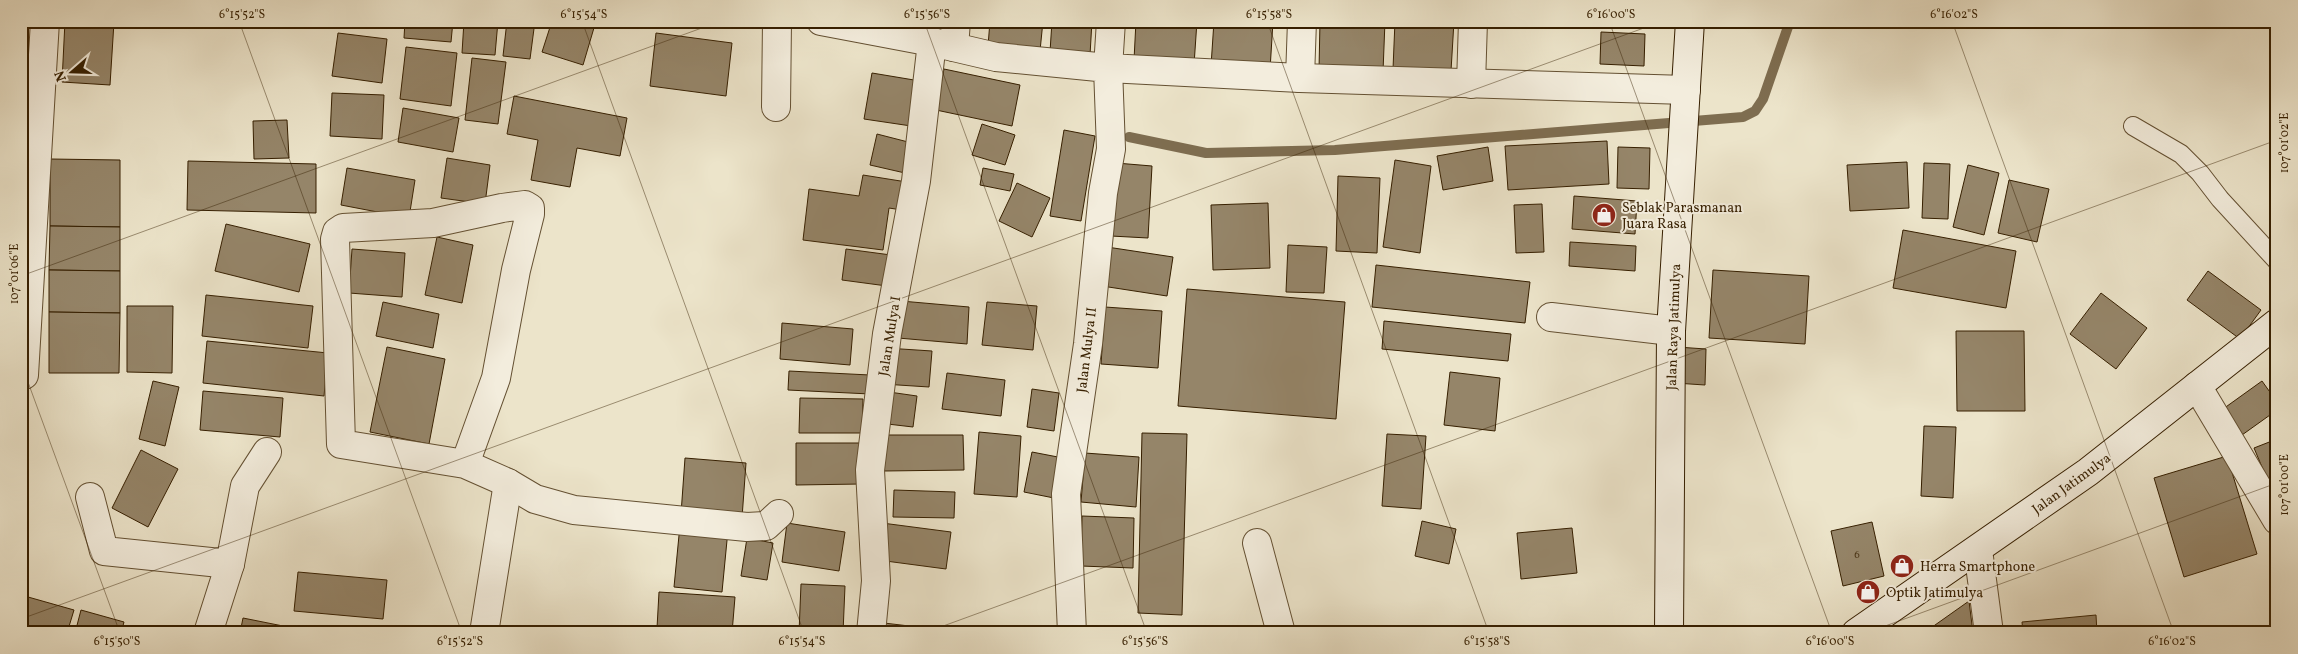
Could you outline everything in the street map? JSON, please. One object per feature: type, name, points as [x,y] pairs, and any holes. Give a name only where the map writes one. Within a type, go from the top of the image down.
[{"type":"street","points":[[21,374],[24,375],[45,21]]},
{"type":"street","points":[[776,107],[778,21]]},
{"type":"street","name":"Jalan Mulya II","points":[[1072,633],[1066,494],[1088,344],[1103,193],[1111,148],[1108,68],[1111,21]]},
{"type":"street","points":[[1300,78],[1302,21]]},
{"type":"street","points":[[1471,84],[1473,21]]},
{"type":"street","name":"Jalan Raya Jatimulya","points":[[1669,633],[1671,331],[1690,21]]},
{"type":"street","points":[[831,22],[947,37],[996,57],[1108,68],[1300,78],[1471,84],[1685,96]]},
{"type":"street","name":"Jalan Mulya I","points":[[872,633],[876,581],[870,470],[887,334],[916,181],[947,37]]},
{"type":"street","points":[[466,464],[496,378],[516,270],[530,208],[525,205],[502,208],[433,223],[343,228],[337,232],[334,239],[341,444],[466,464],[508,483],[535,499],[574,510],[747,527],[766,526],[779,514]]},
{"type":"street","points":[[1551,317],[1671,331]]},
{"type":"street","name":"Jalan Jatimulya","points":[[1856,633],[2088,472],[2277,323]]},
{"type":"street","points":[[2197,386],[2277,520]]},
{"type":"street","points":[[208,633],[230,564],[245,486],[267,452]]},
{"type":"street","points":[[484,633],[508,483]]},
{"type":"street","points":[[90,497],[104,551],[230,564]]},
{"type":"street","points":[[1257,543],[1281,633]]},
{"type":"street","points":[[1978,550],[1989,633]]},
{"type":"lane","points":[[2133,126],[2181,154],[2277,261]]},
{"type":"building","points":[[65,21],[114,22],[110,85],[62,82]]},
{"type":"building","points":[[205,21],[239,21],[239,25],[205,25]]},
{"type":"building","points":[[405,21],[453,21],[451,42],[404,38]]},
{"type":"building","points":[[464,21],[498,21],[495,55],[462,53]]},
{"type":"building","points":[[507,21],[535,21],[530,59],[503,56]]},
{"type":"building","points":[[552,21],[596,21],[583,65],[542,52]]},
{"type":"building","points":[[990,21],[1043,21],[1040,51],[988,46]]},
{"type":"building","points":[[1052,21],[1092,21],[1090,55],[1050,52]]},
{"type":"building","points":[[1136,21],[1197,21],[1194,65],[1134,60]]},
{"type":"building","points":[[1214,21],[1273,21],[1270,70],[1211,66]]},
{"type":"building","points":[[1320,21],[1385,21],[1383,72],[1319,70]]},
{"type":"building","points":[[1395,21],[1454,21],[1451,71],[1393,69]]},
{"type":"building","points":[[1601,32],[1645,34],[1644,66],[1600,64]]},
{"type":"building","points":[[338,33],[387,39],[382,83],[332,76]]},
{"type":"building","points":[[656,33],[732,43],[726,96],[650,86]]},
{"type":"building","points":[[406,47],[457,53],[451,106],[400,99]]},
{"type":"building","points":[[472,58],[506,62],[498,124],[465,120]]},
{"type":"building","points":[[944,69],[1020,85],[1012,126],[936,110]]},
{"type":"building","points":[[872,73],[926,82],[918,127],[864,119]]},
{"type":"building","points":[[332,93],[384,95],[382,139],[330,136]]},
{"type":"building","points":[[514,96],[627,118],[620,156],[577,148],[570,187],[531,180],[538,140],[507,134]]},
{"type":"building","points":[[403,108],[459,118],[453,152],[398,142]]},
{"type":"building","points":[[287,120],[289,158],[254,159],[253,121]]},
{"type":"building","points":[[982,124],[1015,135],[1005,165],[972,155]]},
{"type":"building","points":[[1064,130],[1095,136],[1081,221],[1050,216]]},
{"type":"building","points":[[877,134],[912,143],[905,173],[870,165]]},
{"type":"building","points":[[1607,141],[1609,184],[1508,190],[1505,146]]},
{"type":"building","points":[[1488,147],[1493,181],[1443,190],[1437,156]]},
{"type":"building","points":[[1618,147],[1650,148],[1649,189],[1617,188]]},
{"type":"building","points":[[447,158],[490,165],[485,204],[441,198]]},
{"type":"building","points":[[50,159],[120,160],[120,227],[50,226]]},
{"type":"building","points":[[1395,160],[1431,166],[1420,253],[1383,247]]},
{"type":"building","points":[[188,161],[316,164],[316,213],[187,210]]},
{"type":"building","points":[[1907,162],[1909,208],[1850,211],[1847,165]]},
{"type":"building","points":[[1116,163],[1152,166],[1148,238],[1111,236]]},
{"type":"building","points":[[1924,163],[1950,164],[1948,219],[1922,218]]},
{"type":"building","points":[[1968,165],[1999,173],[1984,235],[1953,227]]},
{"type":"building","points":[[347,168],[415,180],[409,218],[341,205]]},
{"type":"building","points":[[983,168],[1014,174],[1010,191],[980,185]]},
{"type":"building","points":[[863,175],[913,183],[908,211],[889,208],[883,250],[803,240],[809,189],[859,196]]},
{"type":"building","points":[[1338,176],[1380,178],[1377,253],[1336,251]]},
{"type":"building","points":[[2009,180],[2049,189],[2037,242],[1998,233]]},
{"type":"building","points":[[1017,183],[1050,198],[1032,237],[999,221]]},
{"type":"building","name":"Seblak Parasmanan Juara Rasa","points":[[1574,196],[1637,201],[1635,234],[1572,229]]},
{"type":"building","points":[[1268,203],[1270,268],[1213,270],[1211,205]]},
{"type":"building","points":[[1542,204],[1544,252],[1516,253],[1514,205]]},
{"type":"building","points":[[226,224],[310,244],[299,292],[215,271]]},
{"type":"building","points":[[50,226],[120,227],[120,271],[49,270]]},
{"type":"building","points":[[1903,230],[2016,251],[2006,308],[1893,288]]},
{"type":"building","points":[[437,237],[473,245],[462,303],[425,295]]},
{"type":"building","points":[[1570,242],[1636,246],[1635,271],[1569,266]]},
{"type":"building","points":[[1288,245],[1327,247],[1324,293],[1286,292]]},
{"type":"building","points":[[1107,247],[1173,257],[1167,296],[1102,286]]},
{"type":"building","points":[[352,249],[405,253],[402,297],[349,293]]},
{"type":"building","points":[[846,249],[891,255],[887,286],[842,280]]},
{"type":"building","points":[[1376,265],[1530,282],[1525,323],[1372,307]]},
{"type":"building","points":[[49,270],[120,271],[120,313],[49,312]]},
{"type":"building","points":[[1713,270],[1809,276],[1805,344],[1709,338]]},
{"type":"building","points":[[2208,271],[2261,310],[2240,339],[2187,300]]},
{"type":"building","points":[[1187,289],[1345,302],[1336,419],[1178,406]]},
{"type":"building","points":[[2101,293],[2147,328],[2116,369],[2070,334]]},
{"type":"building","points":[[206,295],[313,306],[308,348],[202,336]]},
{"type":"building","points":[[901,301],[969,307],[967,344],[898,338]]},
{"type":"building","points":[[383,302],[439,314],[433,348],[376,336]]},
{"type":"building","points":[[987,302],[1037,306],[1033,350],[982,345]]},
{"type":"building","points":[[127,306],[173,306],[172,373],[127,372]]},
{"type":"building","points":[[1105,307],[1162,311],[1158,368],[1101,364]]},
{"type":"building","points":[[49,312],[120,313],[119,373],[49,373]]},
{"type":"building","points":[[1384,321],[1511,334],[1508,361],[1382,349]]},
{"type":"building","points":[[782,323],[853,329],[850,365],[780,359]]},
{"type":"building","points":[[1956,331],[2024,331],[2025,411],[1957,411]]},
{"type":"building","points":[[207,341],[328,353],[324,396],[203,383]]},
{"type":"building","points":[[387,347],[445,359],[429,444],[370,432]]},
{"type":"building","points":[[1677,347],[1706,349],[1705,385],[1675,383]]},
{"type":"building","points":[[886,348],[932,351],[929,387],[883,384]]},
{"type":"building","points":[[789,371],[870,375],[870,394],[788,390]]},
{"type":"building","points":[[1450,372],[1500,378],[1495,431],[1444,425]]},
{"type":"building","points":[[947,373],[1005,380],[1001,416],[942,409]]},
{"type":"building","points":[[153,381],[179,387],[165,446],[139,439]]},
{"type":"building","points":[[2262,381],[2277,402],[2277,410],[2242,435],[2223,409]]},
{"type":"building","points":[[1032,389],[1059,393],[1054,431],[1027,427]]},
{"type":"building","points":[[203,391],[283,398],[280,437],[200,430]]},
{"type":"building","points":[[882,391],[917,396],[913,427],[879,423]]},
{"type":"building","points":[[800,398],[863,399],[862,433],[799,433]]},
{"type":"building","points":[[1924,426],[1956,427],[1953,498],[1921,496]]},
{"type":"building","points":[[979,432],[1021,436],[1017,497],[974,494]]},
{"type":"building","points":[[1142,433],[1187,434],[1182,615],[1138,613]]},
{"type":"building","points":[[1387,434],[1426,436],[1421,509],[1382,506]]},
{"type":"building","points":[[884,435],[963,435],[964,470],[884,471]]},
{"type":"building","points":[[2277,439],[2277,497],[2275,498],[2254,448]]},
{"type":"building","points":[[796,443],[860,443],[861,484],[796,485]]},
{"type":"building","points":[[141,450],[178,469],[148,527],[112,508]]},
{"type":"building","points":[[1032,452],[1063,458],[1054,498],[1024,492]]},
{"type":"building","points":[[1085,453],[1139,457],[1136,507],[1081,502]]},
{"type":"building","points":[[2227,456],[2257,554],[2184,577],[2154,478]]},
{"type":"building","points":[[685,458],[746,463],[742,518],[681,514]]},
{"type":"building","points":[[894,490],[955,492],[954,518],[893,517]]},
{"type":"building","points":[[1082,516],[1134,518],[1133,568],[1081,566]]},
{"type":"building","points":[[1422,521],[1456,529],[1449,564],[1415,556]]},
{"type":"building","points":[[1872,522],[1884,576],[1843,586],[1831,531]]},
{"type":"building","points":[[787,523],[845,532],[839,571],[782,562]]},
{"type":"building","points":[[882,523],[951,532],[946,569],[878,560]]},
{"type":"building","points":[[680,525],[728,530],[722,592],[674,587]]},
{"type":"building","points":[[1572,528],[1577,573],[1521,579],[1517,533]]},
{"type":"building","points":[[747,538],[773,543],[767,580],[741,576]]},
{"type":"building","points":[[298,572],[387,580],[383,619],[294,611]]},
{"type":"building","points":[[801,584],[845,586],[843,633],[799,633]]},
{"type":"building","points":[[659,592],[735,597],[732,633],[657,628]]},
{"type":"building","points":[[21,595],[74,610],[67,633],[21,633]]},
{"type":"building","points":[[1969,601],[1973,633],[1929,633],[1928,630]]},
{"type":"building","points":[[81,610],[124,622],[121,633],[75,633]]},
{"type":"building","points":[[2096,615],[2097,633],[2023,633],[2022,622]]},
{"type":"building","points":[[243,618],[288,627],[287,633],[240,633]]},
{"type":"building","points":[[884,623],[968,633],[883,633]]},
{"type":"waterway","points":[[1129,137],[1206,153],[1335,150],[1743,117],[1755,111],[1763,99],[1790,21]]},
{"type":"place","name":"Seblak Parasmanan Juara Rasa","points":[[1604,215]]},
{"type":"place","name":"Herra Smartphone","points":[[1902,566]]},
{"type":"place","name":"Optik Jatimulya","points":[[1868,592]]}]
